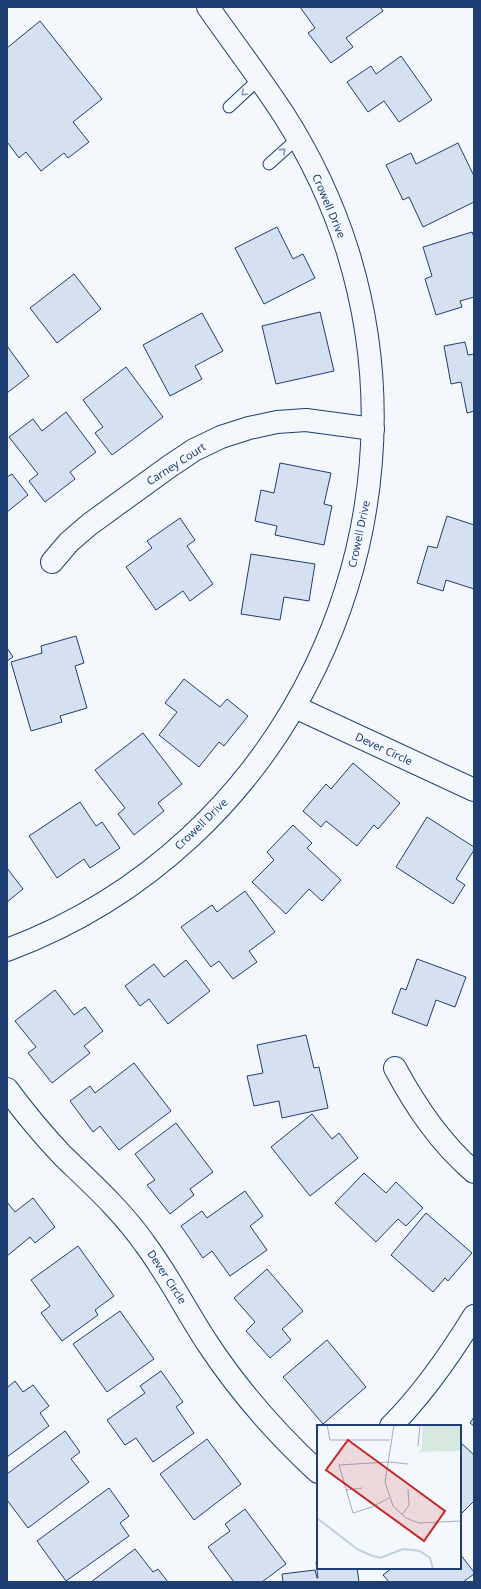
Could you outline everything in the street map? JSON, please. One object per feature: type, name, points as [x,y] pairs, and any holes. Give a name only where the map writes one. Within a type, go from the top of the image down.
[{"type":"street","name":"Crowell Drive","points":[[7,950],[51,932],[103,903],[152,869],[197,831],[238,787],[295,708],[323,654],[346,591],[360,541],[370,482],[373,429],[367,334],[354,275],[346,247],[325,191],[298,138],[283,113],[208,7]]},
{"type":"street","name":"Carney Court","points":[[52,562],[69,542],[90,524],[194,450],[221,437],[278,422],[306,420],[373,429]]},
{"type":"street","name":"Dever Circle","points":[[295,708],[474,790]]},
{"type":"street","points":[[395,1068],[412,1099],[429,1124],[447,1146],[474,1172]]},
{"type":"street","name":"Dever Circle","points":[[7,1089],[26,1115],[62,1155],[109,1200],[145,1243],[176,1290],[208,1344],[247,1398],[292,1448],[317,1471]]},
{"type":"street","points":[[392,1425],[424,1390],[457,1344],[474,1316]]},
{"type":"lane","points":[[229,107],[259,79]]},
{"type":"lane","points":[[269,164],[298,138]]},
{"type":"building","points":[[300,7],[380,7],[383,11],[346,38],[353,47],[331,63],[308,33],[315,28]]},
{"type":"building","points":[[40,21],[102,99],[73,122],[89,142],[68,158],[64,153],[41,171],[26,152],[19,158],[8,143],[7,144],[7,48]]},
{"type":"building","points":[[401,56],[432,100],[399,122],[384,101],[368,112],[347,82],[371,66],[376,74]]},
{"type":"building","points":[[458,143],[474,176],[474,202],[423,227],[409,197],[403,200],[386,165],[411,153],[416,164]]},
{"type":"building","points":[[277,227],[293,259],[303,254],[315,278],[264,304],[235,248]]},
{"type":"building","points":[[472,232],[474,237],[474,297],[460,301],[462,307],[436,315],[425,279],[432,276],[423,247]]},
{"type":"building","points":[[74,274],[101,309],[57,343],[30,308]]},
{"type":"building","points":[[320,312],[334,371],[276,384],[262,326]]},
{"type":"building","points":[[202,313],[223,351],[195,366],[202,379],[170,396],[143,345]]},
{"type":"building","points":[[465,342],[468,355],[474,354],[474,411],[467,413],[461,382],[451,384],[444,346]]},
{"type":"building","points":[[7,346],[29,376],[7,393]]},
{"type":"building","points":[[126,367],[163,417],[112,455],[95,433],[103,427],[83,400]]},
{"type":"building","points":[[66,412],[96,452],[70,472],[75,479],[45,502],[29,481],[38,474],[9,437],[33,419],[42,431]]},
{"type":"building","points":[[280,463],[331,473],[324,504],[332,506],[324,545],[275,535],[277,526],[255,521],[261,490],[274,493]]},
{"type":"building","points":[[12,474],[28,495],[7,512],[7,477]]},
{"type":"building","points":[[447,516],[474,525],[474,589],[446,580],[443,591],[417,583],[428,546],[437,548]]},
{"type":"building","points":[[180,518],[195,540],[187,546],[213,584],[190,601],[183,591],[156,610],[126,567],[152,548],[147,541]]},
{"type":"building","points":[[251,554],[315,564],[309,601],[284,597],[280,620],[241,614]]},
{"type":"building","points":[[76,636],[84,663],[75,666],[87,708],[60,716],[62,722],[31,731],[11,662],[42,653],[41,646]]},
{"type":"building","points":[[7,648],[13,657],[7,661]]},
{"type":"building","points":[[184,679],[220,707],[227,699],[248,716],[224,746],[219,742],[199,767],[159,735],[177,712],[165,703]]},
{"type":"building","points":[[143,733],[182,784],[158,803],[164,811],[134,835],[118,814],[125,808],[95,770]]},
{"type":"building","points":[[353,763],[400,803],[378,829],[374,825],[357,846],[326,821],[321,827],[303,811],[326,784],[331,789]]},
{"type":"building","points":[[80,802],[96,826],[102,822],[120,848],[90,868],[84,859],[57,878],[29,836]]},
{"type":"building","points":[[427,817],[474,847],[474,850],[456,879],[465,885],[453,904],[396,867]]},
{"type":"building","points":[[293,825],[312,843],[307,848],[341,880],[322,901],[309,889],[286,914],[252,882],[274,860],[267,852]]},
{"type":"building","points":[[7,868],[23,889],[7,902]]},
{"type":"building","points":[[245,891],[275,932],[249,951],[257,962],[233,979],[219,961],[211,967],[181,927],[212,905],[217,912]]},
{"type":"building","points":[[417,959],[466,977],[455,1007],[436,1000],[427,1026],[392,1013],[401,988],[406,990]]},
{"type":"building","points":[[186,960],[210,991],[168,1024],[149,999],[140,1006],[125,986],[154,964],[164,977]]},
{"type":"building","points":[[55,990],[74,1015],[85,1007],[103,1031],[84,1046],[90,1053],[52,1083],[28,1053],[36,1047],[15,1021]]},
{"type":"building","points":[[306,1035],[314,1068],[319,1067],[328,1108],[282,1118],[279,1101],[254,1106],[247,1076],[263,1073],[257,1045]]},
{"type":"building","points":[[134,1063],[171,1111],[119,1150],[100,1126],[93,1132],[70,1101],[90,1086],[95,1093]]},
{"type":"building","points":[[312,1114],[332,1139],[339,1133],[358,1158],[310,1196],[271,1147]]},
{"type":"building","points":[[176,1123],[213,1172],[190,1189],[194,1195],[170,1214],[147,1185],[155,1180],[135,1154]]},
{"type":"building","points":[[364,1173],[386,1193],[396,1182],[423,1208],[406,1226],[398,1219],[376,1242],[335,1203]]},
{"type":"building","points":[[245,1191],[263,1216],[250,1226],[267,1250],[230,1276],[212,1251],[203,1258],[181,1226],[202,1211],[207,1218]]},
{"type":"building","points":[[33,1198],[55,1227],[35,1243],[30,1237],[7,1256],[7,1202],[15,1212]]},
{"type":"building","points":[[426,1213],[472,1253],[448,1281],[445,1278],[433,1292],[391,1255]]},
{"type":"building","points":[[78,1246],[114,1296],[95,1310],[98,1315],[62,1341],[41,1313],[50,1306],[31,1280]]},
{"type":"building","points":[[267,1269],[303,1311],[282,1329],[291,1340],[270,1358],[246,1331],[255,1322],[234,1298]]},
{"type":"building","points":[[120,1311],[154,1359],[107,1392],[73,1344]]},
{"type":"building","points":[[327,1340],[366,1387],[323,1424],[283,1377]]},
{"type":"building","points":[[161,1371],[183,1402],[176,1407],[194,1433],[153,1462],[136,1438],[125,1445],[107,1420],[145,1393],[140,1386]]},
{"type":"building","points":[[15,1381],[23,1392],[33,1385],[49,1406],[40,1413],[49,1426],[7,1457],[7,1388]]},
{"type":"building","points":[[474,1417],[474,1426],[470,1423]]},
{"type":"building","points":[[65,1431],[80,1452],[71,1459],[89,1482],[28,1528],[7,1500],[7,1474]]},
{"type":"building","points":[[207,1439],[241,1484],[194,1520],[160,1474]]},
{"type":"building","points":[[461,1443],[474,1455],[474,1501],[461,1514]]},
{"type":"building","points":[[109,1488],[129,1516],[120,1523],[129,1536],[66,1581],[37,1541]]},
{"type":"building","points":[[245,1509],[286,1564],[262,1582],[234,1582],[208,1547],[230,1531],[225,1524]]},
{"type":"building","points":[[135,1549],[153,1572],[158,1569],[168,1582],[91,1582]]},
{"type":"building","points":[[461,1555],[474,1572],[474,1574],[463,1582],[389,1582],[383,1575],[391,1569],[461,1569]]},
{"type":"building","points":[[316,1562],[317,1569],[357,1569],[359,1582],[283,1582],[282,1574],[315,1570],[318,1578]]}]
